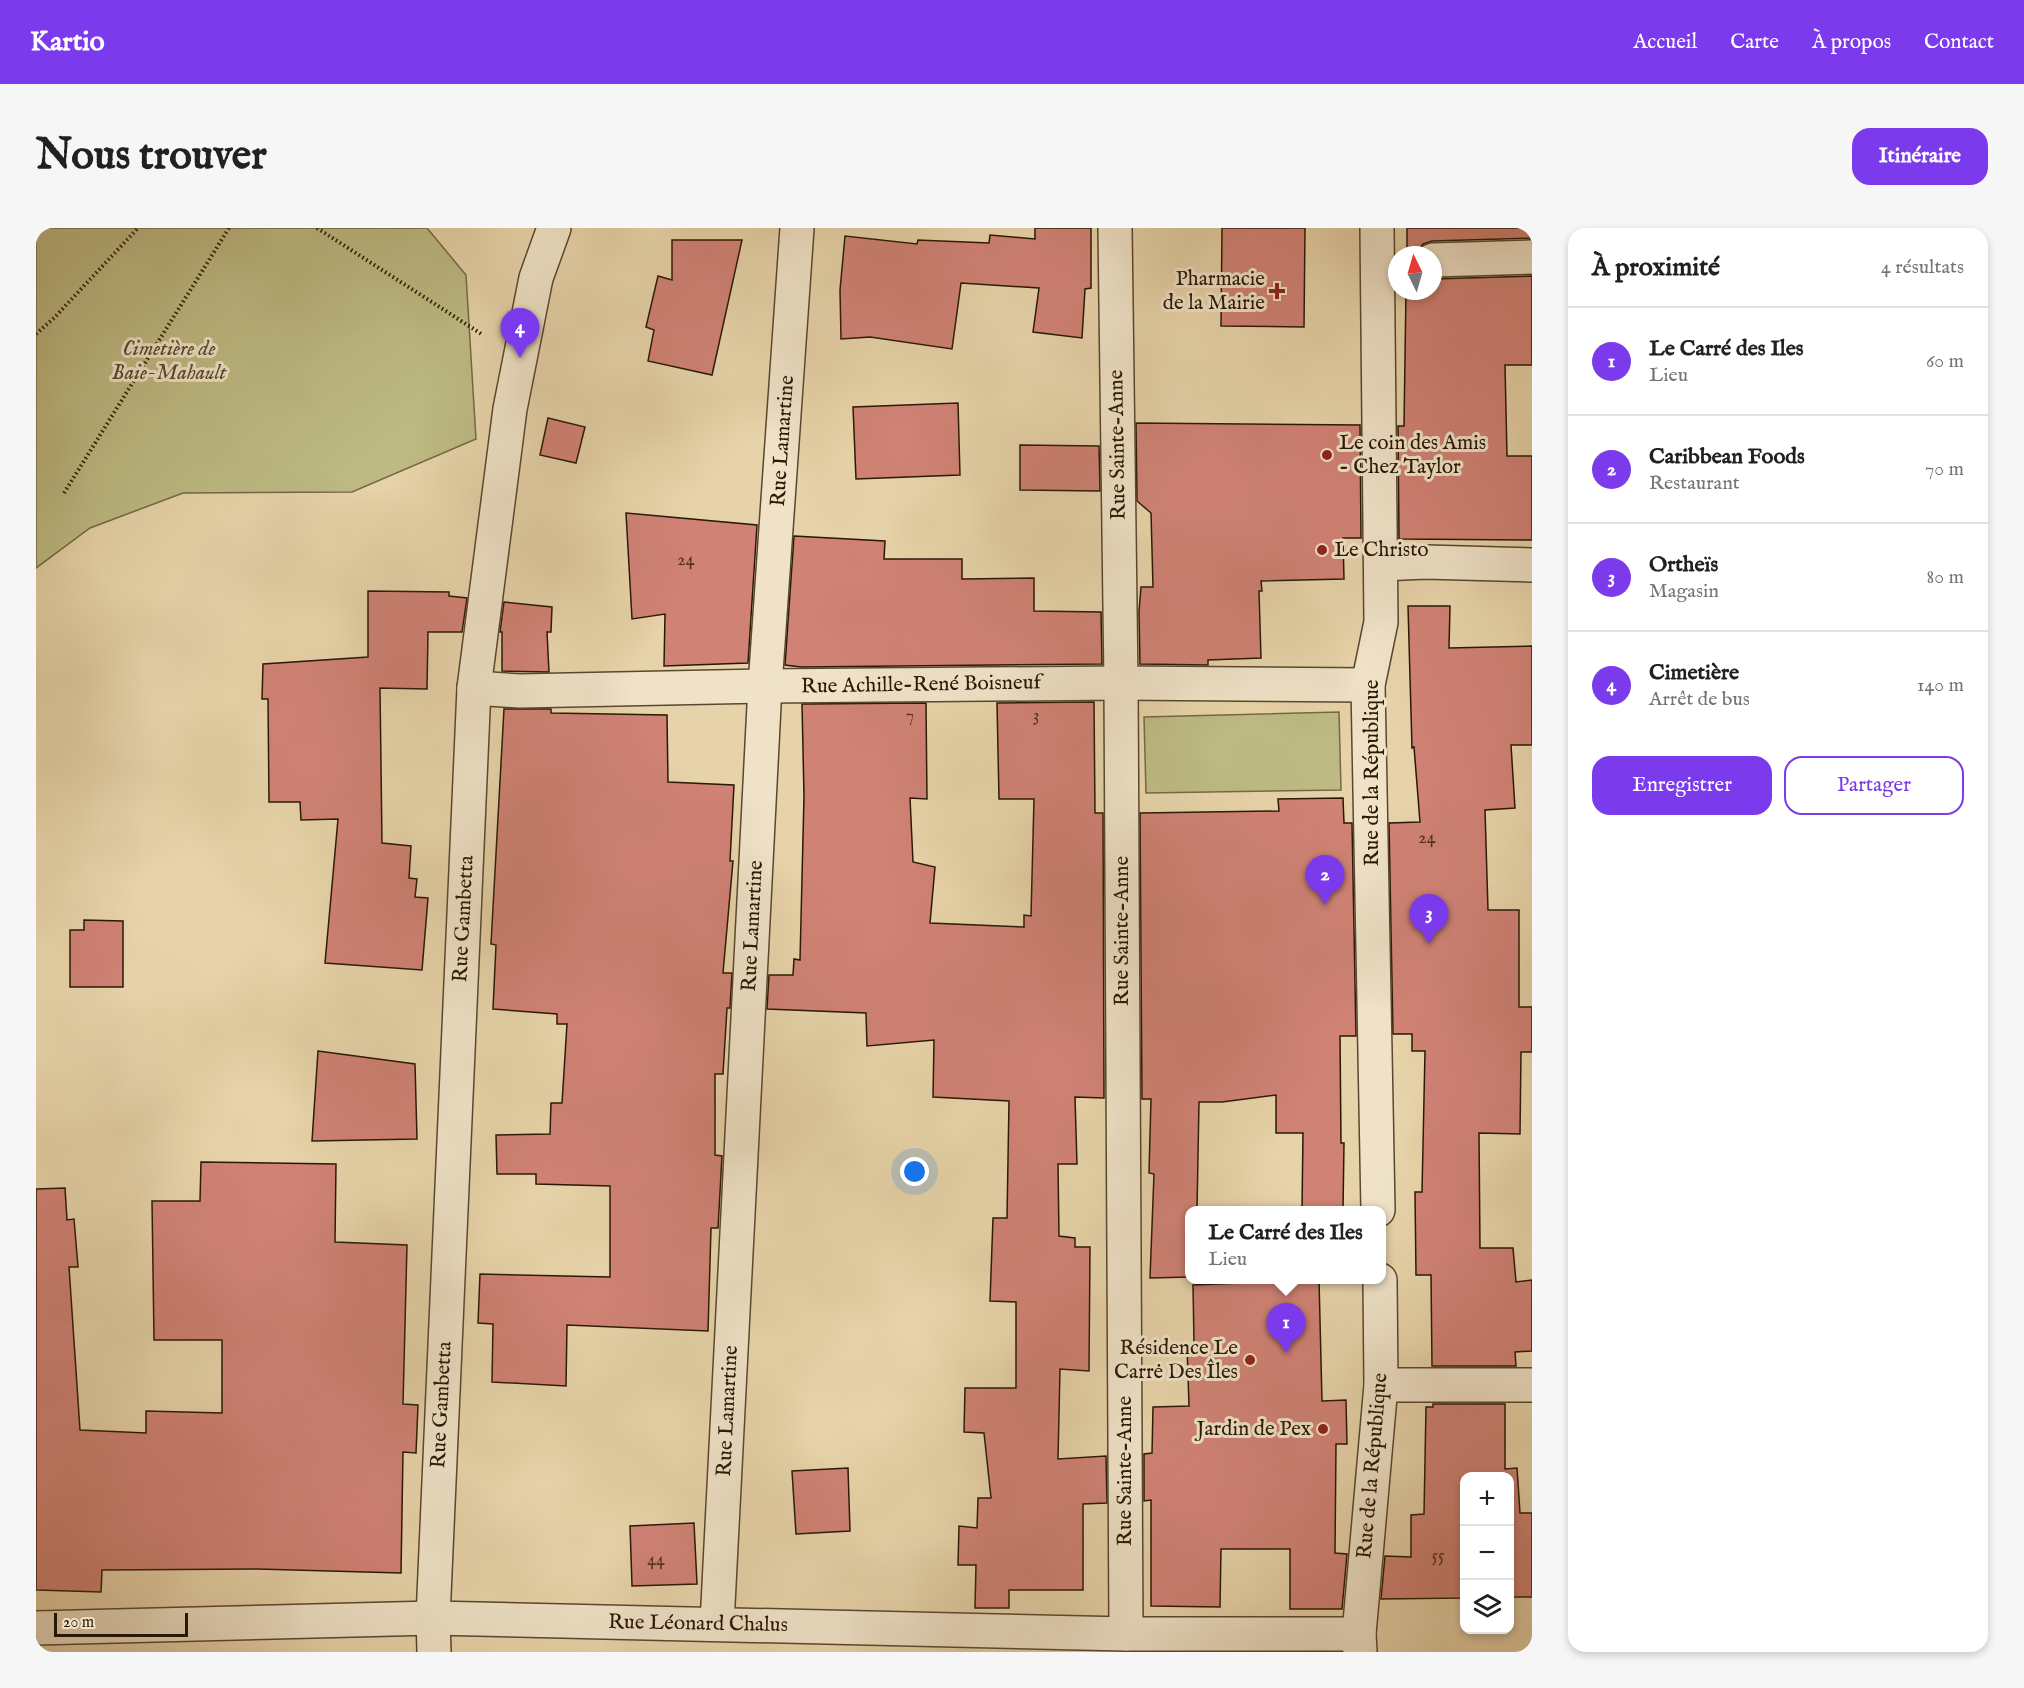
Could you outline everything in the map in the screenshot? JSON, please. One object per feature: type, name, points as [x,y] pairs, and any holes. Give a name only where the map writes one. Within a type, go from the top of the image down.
[{"type":"street","name":"Rue Gambetta","points":[[434,1652],[433,1618],[474,688],[510,409],[536,278],[554,228]]},
{"type":"street","name":"Rue Lamartine","points":[[717,1624],[765,686],[797,228]]},
{"type":"street","name":"Rue Sainte-Anne","points":[[1115,228],[1121,683],[1126,1634]]},
{"type":"street","name":"Rue de la République","points":[[1377,228],[1387,261],[1381,622],[1368,685],[1378,1206]]},
{"type":"street","points":[[1442,260],[1532,257]]},
{"type":"street","points":[[1381,564],[1426,562],[1532,565]]},
{"type":"street","name":"Rue Achille-René Boisneuf","points":[[474,688],[520,691],[1121,683],[1368,685]]},
{"type":"street","name":"Rue de la République","points":[[1360,1643],[1381,1385],[1380,1284]]},
{"type":"street","points":[[1381,1385],[1532,1385]]},
{"type":"street","name":"Rue Léonard Chalus","points":[[36,1628],[433,1618],[671,1638],[717,1624],[1085,1642],[1126,1634],[1360,1643]]},
{"type":"path","points":[[36,334],[54,318],[138,228]]},
{"type":"path","points":[[64,493],[229,228]]},
{"type":"path","points":[[317,228],[520,358]]},
{"type":"green space","name":"Cimetière de Baie-Mahault","points":[[36,228],[427,228],[466,275],[476,439],[352,492],[183,493],[90,528],[36,568]]},
{"type":"green space","points":[[1339,712],[1341,790],[1146,793],[1144,717]]},
{"type":"building","points":[[1035,228],[1091,228],[1091,288],[1085,289],[1082,338],[1033,332],[1039,288],[961,283],[952,349],[870,337],[841,339],[840,290],[845,236],[917,244],[918,240],[989,243],[990,235],[1035,239]]},
{"type":"building","points":[[1222,228],[1305,228],[1304,327],[1221,326]]},
{"type":"building","points":[[1407,228],[1532,228],[1532,238],[1432,241],[1422,246],[1407,246]]},
{"type":"building","points":[[672,240],[742,240],[712,375],[648,361],[654,330],[646,327],[658,276],[672,280]]},
{"type":"building","points":[[1532,276],[1532,365],[1505,365],[1507,456],[1532,456],[1532,540],[1399,539],[1398,426],[1404,426],[1406,300],[1442,300],[1442,279]]},
{"type":"building","points":[[958,403],[960,475],[856,479],[853,407]]},
{"type":"building","points":[[548,418],[585,427],[576,463],[540,455]]},
{"type":"building","points":[[1136,423],[1360,425],[1361,538],[1343,538],[1344,579],[1261,581],[1262,591],[1259,591],[1261,658],[1208,660],[1208,665],[1140,664],[1141,587],[1153,587],[1151,513],[1137,501]]},
{"type":"building","points":[[1020,445],[1099,446],[1100,491],[1020,490]]},
{"type":"building","points":[[626,513],[757,525],[748,663],[664,666],[665,614],[632,619]]},
{"type":"building","points":[[794,536],[885,541],[884,559],[962,559],[962,579],[1034,578],[1034,611],[1101,612],[1102,664],[801,667],[785,665]]},
{"type":"building","points":[[368,591],[449,592],[449,596],[467,598],[462,632],[428,632],[427,689],[380,688],[382,843],[411,846],[409,878],[417,879],[415,897],[428,898],[422,970],[325,963],[338,819],[301,820],[300,802],[269,802],[268,699],[262,699],[263,664],[368,657]]},
{"type":"building","points":[[504,602],[552,607],[551,632],[547,632],[549,672],[502,671],[502,632],[500,632]]},
{"type":"building","points":[[1408,606],[1450,606],[1449,648],[1532,646],[1532,745],[1511,745],[1515,808],[1485,810],[1488,910],[1519,910],[1519,1007],[1532,1007],[1532,1052],[1521,1052],[1520,1134],[1479,1133],[1480,1248],[1513,1248],[1516,1282],[1532,1280],[1532,1351],[1515,1352],[1516,1366],[1432,1366],[1431,1275],[1416,1275],[1415,1192],[1422,1192],[1425,1051],[1412,1051],[1412,1034],[1393,1034],[1389,823],[1420,822],[1414,747],[1412,748]]},
{"type":"building","points":[[1094,702],[1095,813],[1103,813],[1104,1098],[1075,1097],[1077,1164],[1058,1164],[1059,1236],[1075,1238],[1075,1247],[1090,1247],[1089,1371],[1060,1369],[1058,1459],[1106,1456],[1107,1503],[1083,1504],[1083,1590],[1009,1590],[1009,1608],[975,1608],[976,1565],[958,1565],[959,1526],[977,1528],[978,1498],[991,1498],[984,1433],[964,1432],[965,1388],[1016,1388],[1016,1302],[990,1301],[993,1218],[1007,1218],[1009,1101],[933,1097],[934,1040],[867,1046],[866,1013],[767,1009],[769,975],[793,975],[794,959],[800,960],[804,796],[802,704],[926,703],[927,799],[910,798],[913,862],[935,867],[930,923],[1024,927],[1024,915],[1031,916],[1034,799],[999,799],[997,703]]},
{"type":"building","points":[[504,709],[551,709],[551,713],[667,715],[668,782],[734,785],[730,861],[733,861],[723,973],[732,973],[730,1008],[727,1008],[723,1074],[715,1074],[715,1155],[722,1156],[718,1228],[711,1228],[708,1331],[567,1325],[566,1386],[492,1382],[493,1324],[478,1323],[480,1274],[610,1277],[610,1186],[536,1184],[536,1174],[497,1174],[496,1135],[550,1134],[551,1103],[562,1103],[567,1024],[557,1024],[557,1014],[493,1009],[496,945],[491,944]]},
{"type":"building","points":[[1343,798],[1344,823],[1352,823],[1356,1036],[1340,1036],[1341,1143],[1344,1143],[1343,1206],[1302,1206],[1303,1133],[1276,1133],[1276,1095],[1222,1102],[1199,1102],[1197,1206],[1185,1206],[1185,1277],[1150,1278],[1154,1174],[1149,1173],[1151,1099],[1142,1099],[1140,813],[1279,811],[1278,799]]},
{"type":"building","points":[[84,920],[123,921],[123,987],[70,987],[70,930],[84,930]]},
{"type":"building","points":[[318,1051],[415,1064],[417,1139],[312,1141]]},
{"type":"building","points":[[201,1162],[336,1164],[335,1242],[407,1245],[403,1404],[418,1405],[416,1453],[403,1452],[401,1573],[257,1569],[102,1570],[101,1592],[36,1590],[36,1189],[65,1188],[67,1220],[74,1219],[78,1267],[69,1267],[80,1430],[146,1433],[146,1411],[222,1413],[222,1340],[154,1340],[152,1201],[200,1201]]},
{"type":"building","points":[[1319,1284],[1322,1401],[1346,1400],[1347,1444],[1336,1444],[1335,1553],[1347,1554],[1342,1609],[1290,1609],[1290,1549],[1221,1549],[1220,1607],[1151,1606],[1151,1500],[1144,1501],[1144,1454],[1152,1453],[1153,1407],[1189,1406],[1187,1345],[1194,1344],[1193,1285]]},
{"type":"building","points":[[1433,1404],[1505,1404],[1505,1469],[1517,1468],[1520,1513],[1532,1513],[1532,1597],[1514,1597],[1514,1472],[1460,1472],[1460,1598],[1381,1599],[1385,1556],[1411,1557],[1411,1515],[1424,1514],[1426,1407],[1433,1407]]},
{"type":"building","points":[[848,1468],[850,1531],[796,1534],[792,1471]]},
{"type":"building","points":[[694,1523],[697,1584],[632,1586],[630,1526]]},
{"type":"place","name":"Pharmacie de la Mairie","points":[[1277,291]]},
{"type":"place","name":"Cimetière","points":[[520,358]]},
{"type":"place","name":"Le coin des Amis - Chez Taylor","points":[[1327,455]]},
{"type":"place","name":"Le Christo","points":[[1322,550]]},
{"type":"place","name":"Caribbean Foods","points":[[1325,905]]},
{"type":"place","name":"Ortheïs","points":[[1429,944]]},
{"type":"place","name":"Le Carré des Iles","points":[[1286,1353]]},
{"type":"place","name":"Résidence Le Carrė Des Îles","points":[[1250,1360]]},
{"type":"place","name":"Jardin de Pex","points":[[1323,1429]]}]
